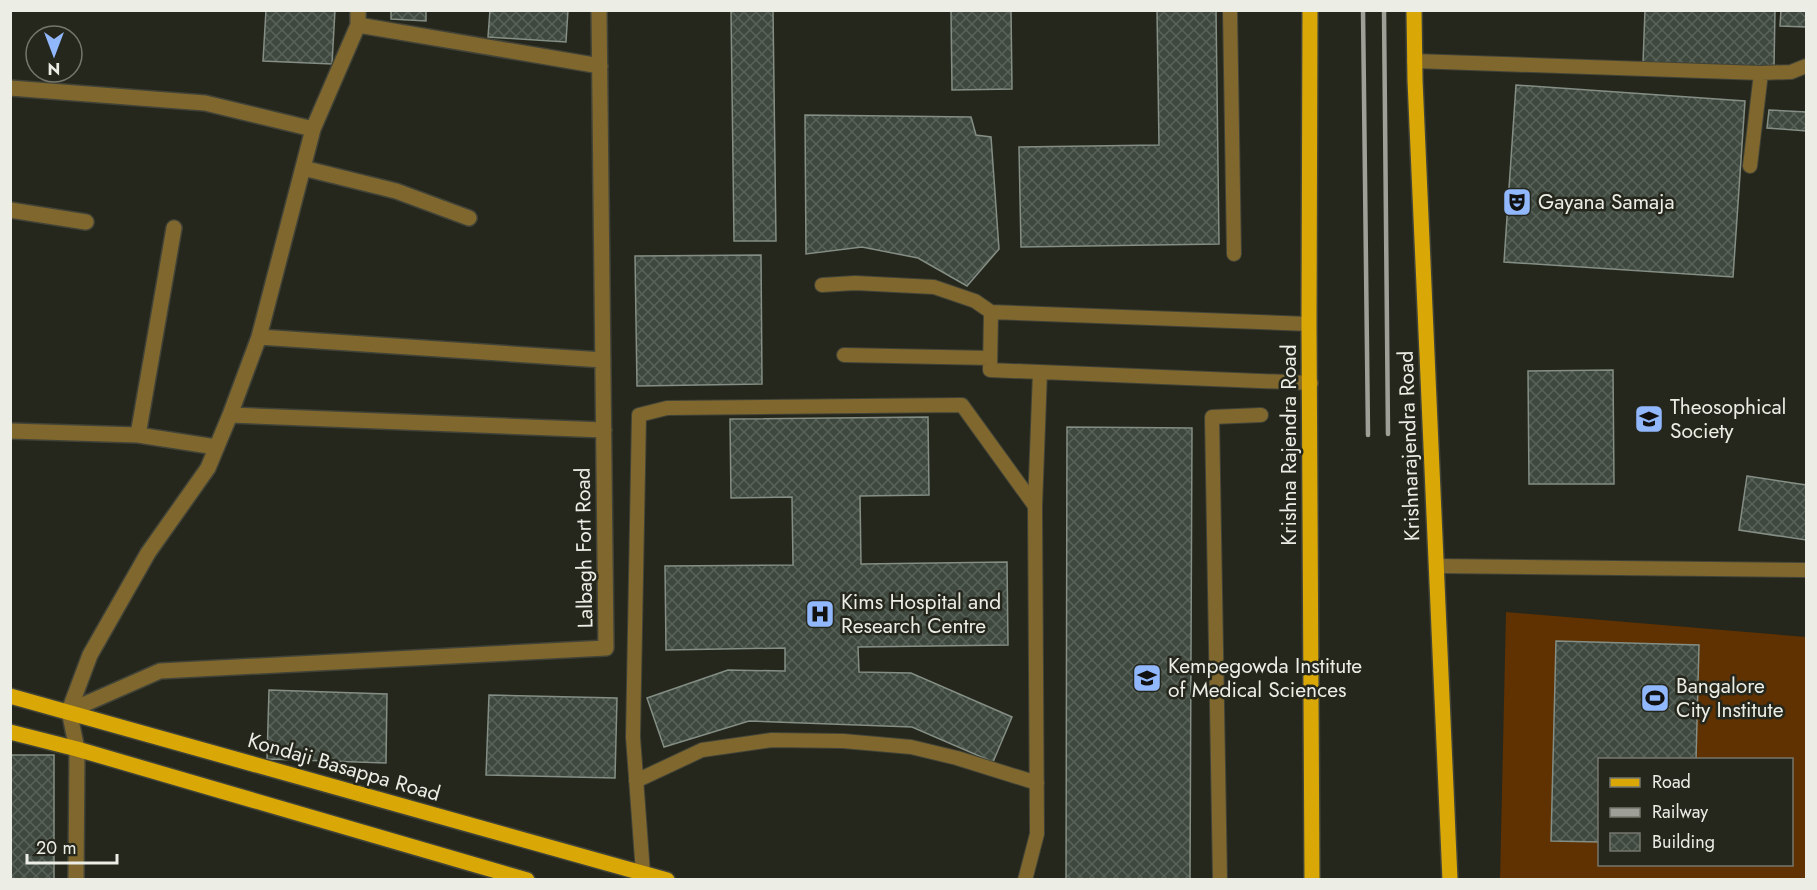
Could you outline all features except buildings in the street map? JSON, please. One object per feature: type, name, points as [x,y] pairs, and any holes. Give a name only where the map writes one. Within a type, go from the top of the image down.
[{"type":"main road","name":"Krishna Rajendra Road","points":[[1310,10],[1312,879]]},
{"type":"main road","name":"Krishnarajendra Road","points":[[1414,10],[1414,61],[1450,879]]},
{"type":"main road","name":"Kondaji Basappa Road","points":[[10,696],[643,876],[667,879]]},
{"type":"main road","points":[[10,732],[77,749],[527,879]]},
{"type":"street","name":"Lalbagh Fort Road","points":[[69,711],[160,671],[606,648],[599,10]]},
{"type":"street","points":[[76,879],[77,749],[69,711],[96,645],[148,553],[208,468],[259,337],[313,129],[358,18],[600,66]]},
{"type":"street","points":[[10,88],[206,103],[313,129]]},
{"type":"street","points":[[303,168],[396,191],[469,218]]},
{"type":"street","points":[[10,210],[86,222]]},
{"type":"street","points":[[138,435],[174,228]]},
{"type":"street","points":[[259,337],[603,360]]},
{"type":"street","points":[[230,415],[604,430]]},
{"type":"street","points":[[10,431],[138,435],[216,447]]},
{"type":"lane","points":[[1230,10],[1234,254]]},
{"type":"lane","points":[[1414,61],[1761,73],[1791,72],[1806,66]]},
{"type":"lane","points":[[1750,166],[1761,73]]},
{"type":"lane","points":[[822,285],[855,283],[934,287],[975,301],[991,312],[1309,324]]},
{"type":"lane","points":[[991,312],[990,370],[1311,383]]},
{"type":"lane","points":[[844,355],[990,358]]},
{"type":"lane","points":[[1025,879],[1037,834],[1035,506],[1040,372]]},
{"type":"lane","points":[[643,876],[633,737],[639,415],[667,408],[962,405],[1035,506]]},
{"type":"lane","points":[[1220,879],[1212,417],[1261,416]]},
{"type":"lane","points":[[1436,566],[1806,570]]},
{"type":"lane","points":[[636,781],[702,750],[772,740],[843,741],[910,747],[1037,783]]},
{"type":"shaded area","name":"Bangalore City Institute","points":[[1506,612],[1806,637],[1806,879],[1500,880]]},
{"type":"railway","points":[[1363,10],[1368,435]]},
{"type":"railway","points":[[1384,10],[1388,434]]},
{"type":"place","name":"Gayana Samaja","points":[[1517,202]]},
{"type":"place","name":"Theosophical Society","points":[[1649,419]]},
{"type":"place","name":"Kims Hospital and Research Centre","points":[[820,614]]},
{"type":"place","name":"Kempegowda Institute of Medical Sciences","points":[[1147,678]]},
{"type":"place","name":"Bangalore City Institute","points":[[1655,698]]}]
